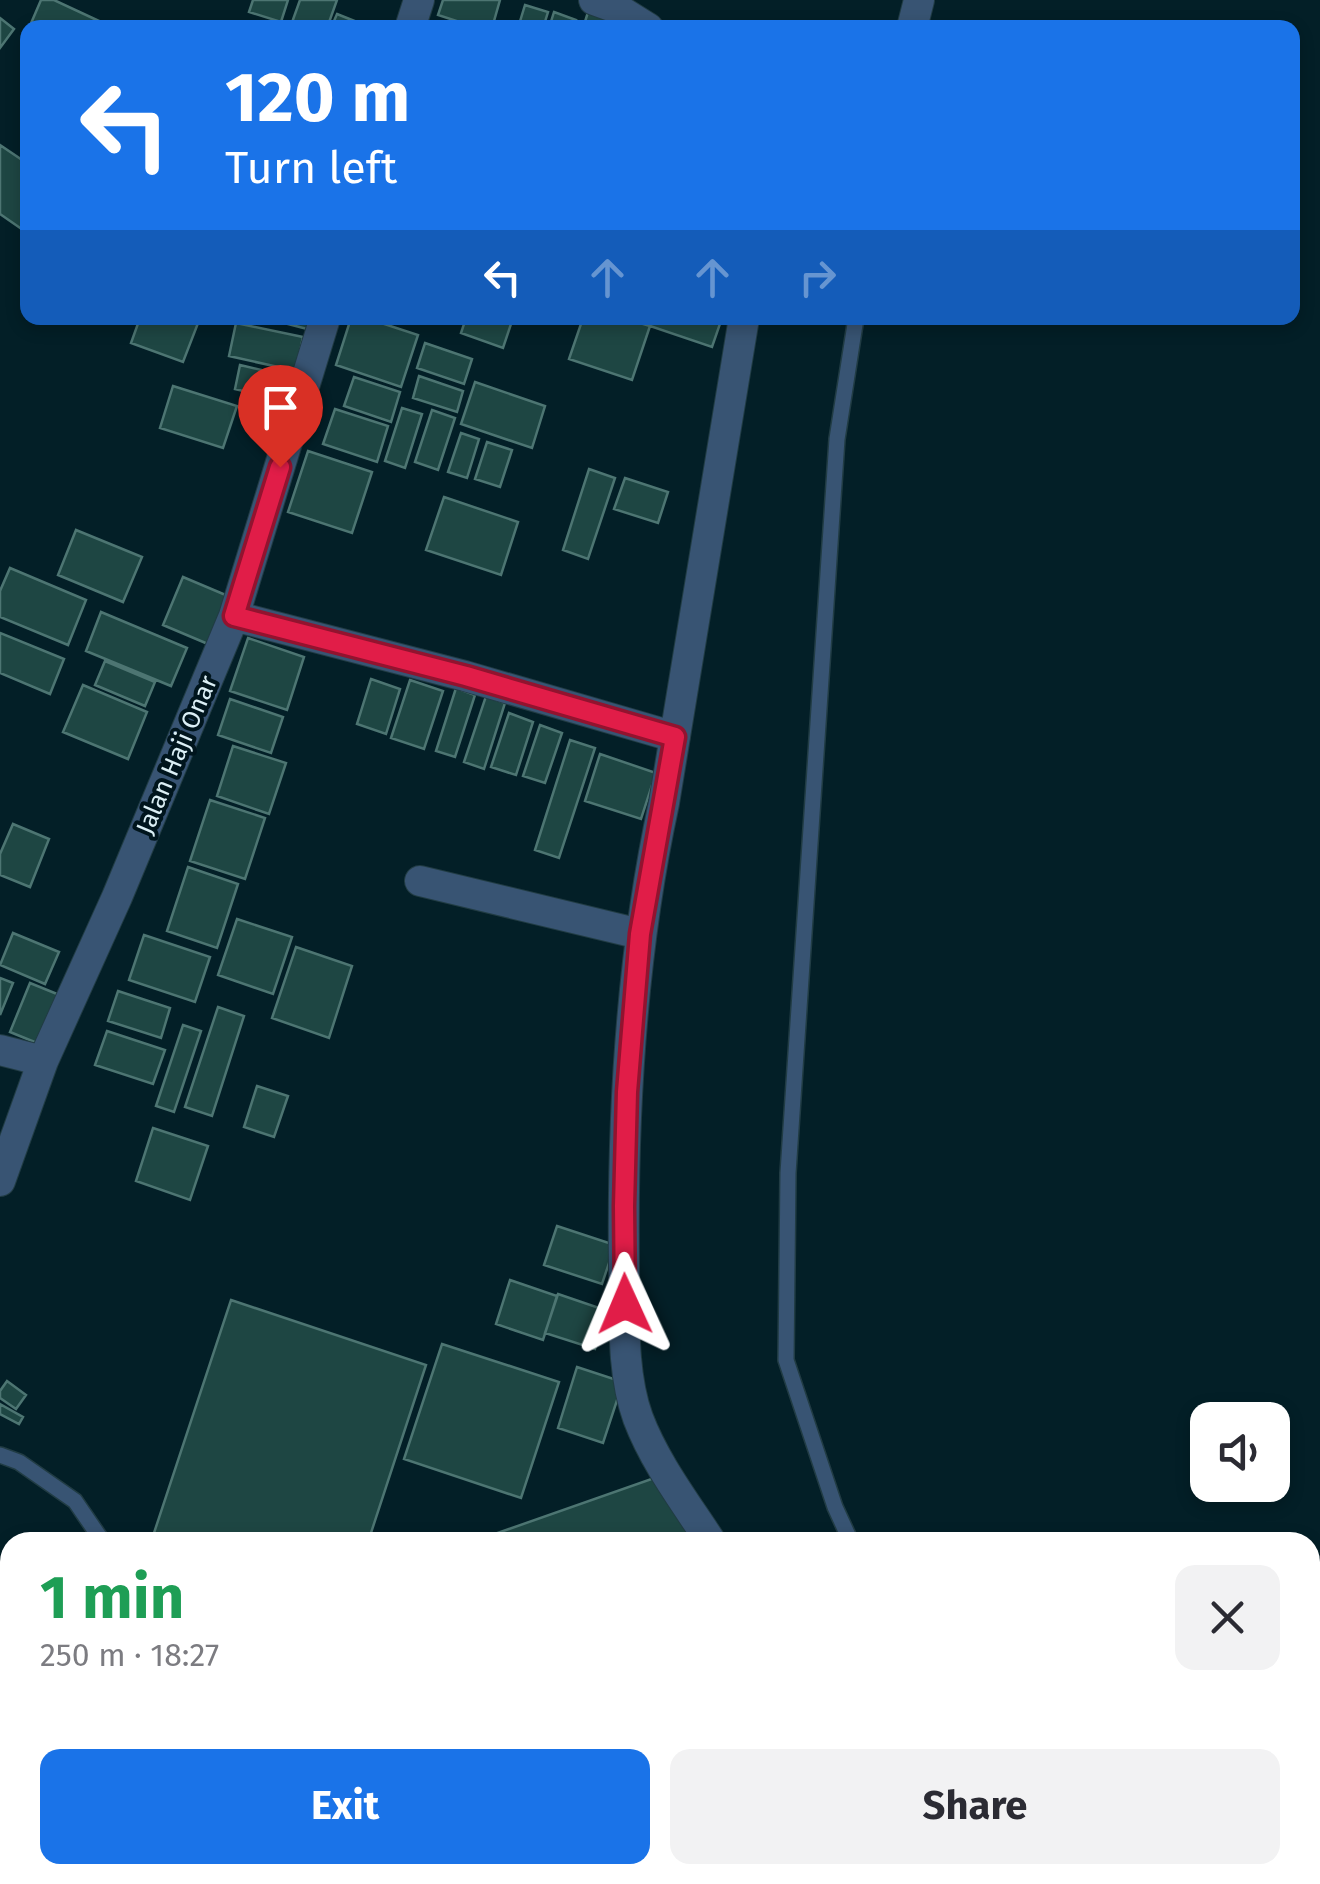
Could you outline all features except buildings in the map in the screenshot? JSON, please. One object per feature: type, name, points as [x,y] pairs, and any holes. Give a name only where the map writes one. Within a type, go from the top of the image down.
[{"type":"street","points":[[594,0],[635,20]]},
{"type":"street","name":"Jalan Haji Onar","points":[[0,1181],[43,1061],[117,897],[234,616],[323,325]]},
{"type":"street","points":[[704,1532],[662,1467],[637,1416],[628,1372],[624,1168],[640,934],[743,325]]},
{"type":"street","points":[[234,616],[466,676],[675,737]]},
{"type":"street","points":[[420,881],[640,934]]},
{"type":"street","points":[[0,1050],[43,1061]]},
{"type":"lane","points":[[846,1532],[786,1360],[789,1153],[837,439],[855,325]]},
{"type":"lane","points":[[0,1456],[19,1462],[74,1501],[95,1532]]},
{"type":"route","points":[[280,467],[234,616],[466,676],[675,737],[640,934],[627,1092],[625,1304]]}]
